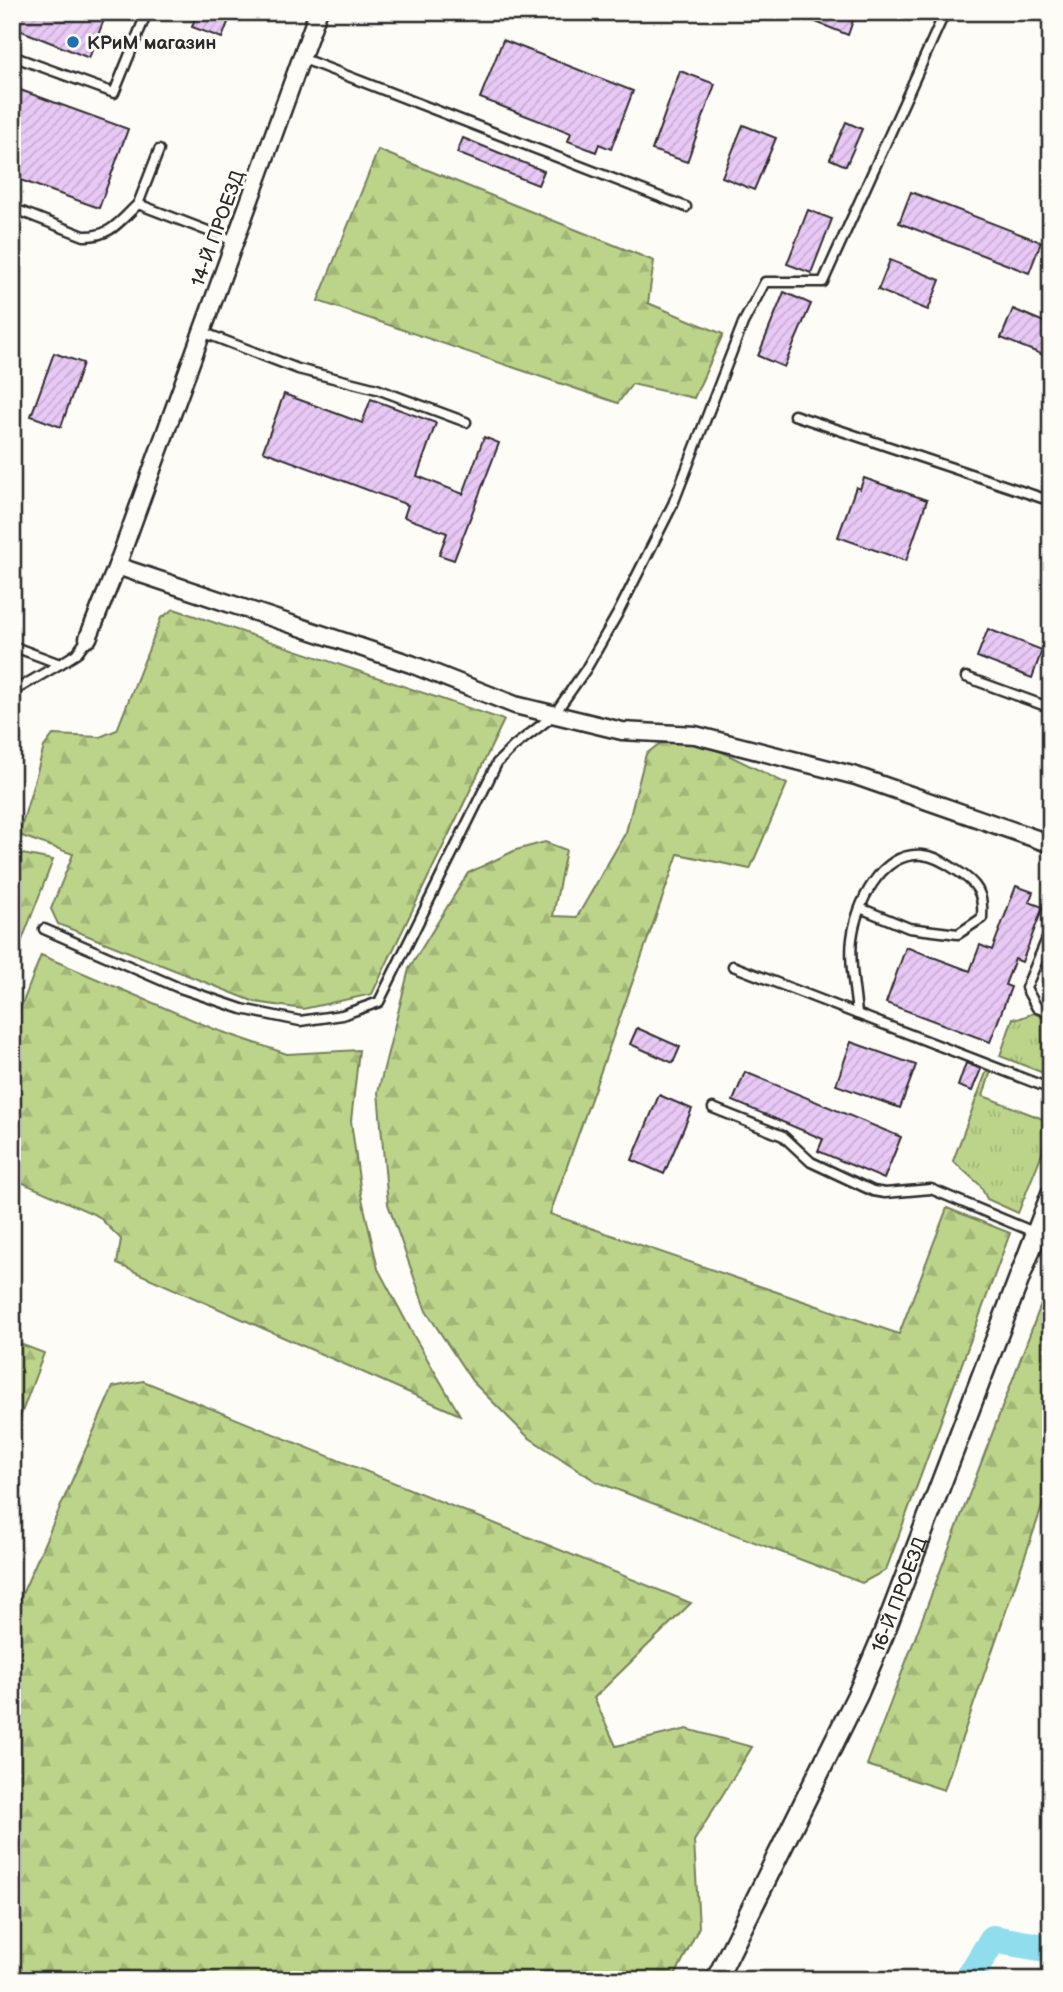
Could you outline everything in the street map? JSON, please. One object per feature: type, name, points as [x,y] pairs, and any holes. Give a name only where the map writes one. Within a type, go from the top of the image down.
[{"type":"street","name":"14-Й ПРОЕЗД","points":[[88,638],[157,459],[318,12]]},
{"type":"street","points":[[117,566],[411,664],[515,705],[622,731],[679,733],[722,742],[890,786],[1051,844]]},
{"type":"street","name":"16-Й ПРОЕЗД","points":[[716,1980],[788,1839],[873,1658],[1051,1195]]},
{"type":"lane","points":[[12,56],[114,93],[147,12]]},
{"type":"lane","points":[[44,929],[177,987],[242,1009],[300,1021],[342,1015],[379,1002],[496,763],[553,716],[586,669],[618,613],[673,504],[743,323],[765,282],[824,282],[946,12]]},
{"type":"lane","points":[[301,58],[686,207]]},
{"type":"lane","points":[[12,208],[84,236],[96,237],[107,232],[138,204],[159,150]]},
{"type":"lane","points":[[138,204],[234,241]]},
{"type":"lane","points":[[202,332],[298,369],[377,389],[466,422]]},
{"type":"lane","points":[[794,415],[1051,501]]},
{"type":"lane","points":[[12,692],[76,654],[88,638]]},
{"type":"lane","points":[[12,646],[60,664]]},
{"type":"lane","points":[[966,677],[1051,708]]},
{"type":"lane","points":[[857,1014],[851,941],[860,908],[867,892],[885,868],[905,858],[920,855],[941,860],[972,880],[984,900],[982,918],[958,934],[909,928],[860,908]]},
{"type":"lane","points":[[1051,929],[1026,988],[1037,1007],[1051,1013]]},
{"type":"lane","points":[[733,966],[1051,1089]]},
{"type":"lane","points":[[713,1108],[782,1136],[811,1162],[873,1191],[885,1193],[931,1189],[1036,1233]]},
{"type":"green space","points":[[378,150],[654,261],[648,303],[723,334],[694,398],[632,384],[618,403],[318,301]]},
{"type":"green space","points":[[174,609],[504,720],[372,994],[303,1009],[255,1002],[58,924],[51,909],[73,854],[19,835],[44,747],[53,735],[100,737],[117,730],[161,618]]},
{"type":"green space","points":[[684,739],[722,752],[787,784],[750,869],[678,854],[550,1214],[899,1334],[947,1208],[1010,1233],[886,1570],[862,1583],[597,1482],[528,1437],[472,1381],[426,1311],[388,1204],[378,1092],[409,969],[468,873],[516,850],[545,842],[566,850],[553,916],[577,917],[626,832],[646,754],[659,744]]},
{"type":"green space","points":[[12,852],[53,860],[12,966]]},
{"type":"green space","points":[[41,955],[214,1029],[287,1054],[359,1050],[351,1121],[361,1194],[378,1269],[460,1415],[117,1264],[121,1239],[98,1216],[23,1183],[12,1174],[12,1031]]},
{"type":"green space","points":[[1034,1013],[1051,1022],[1051,1076],[1000,1056],[1013,1018],[1018,1019]]},
{"type":"green space","points":[[987,1070],[991,1071],[983,1096],[1051,1122],[1051,1131],[1018,1213],[987,1199],[980,1185],[953,1161]]},
{"type":"green space","points":[[1051,1278],[1051,1481],[944,1790],[867,1765]]},
{"type":"green space","points":[[12,1341],[44,1353],[12,1439]]},
{"type":"green space","points":[[143,1381],[691,1603],[594,1698],[616,1746],[687,1729],[752,1747],[694,1841],[699,1927],[673,1980],[12,1980],[12,1617],[113,1387]]},
{"type":"building","name":"КРиМ магазин","points":[[12,12],[107,12],[89,58],[12,27]]},
{"type":"building","points":[[197,12],[232,12],[222,38],[192,27]]},
{"type":"building","points":[[791,12],[856,12],[848,35]]},
{"type":"building","points":[[503,40],[633,91],[611,149],[599,144],[596,152],[568,141],[571,133],[480,98]]},
{"type":"building","points":[[680,71],[715,84],[687,162],[652,150]]},
{"type":"building","points":[[12,87],[128,129],[99,208],[12,177]]},
{"type":"building","points":[[846,122],[862,129],[846,166],[830,159]]},
{"type":"building","points":[[743,125],[776,138],[754,190],[722,177]]},
{"type":"building","points":[[463,138],[544,171],[538,185],[457,153]]},
{"type":"building","points":[[911,192],[1041,242],[1029,273],[899,223]]},
{"type":"building","points":[[808,210],[832,219],[811,273],[787,264]]},
{"type":"building","points":[[890,260],[940,280],[928,310],[878,290]]},
{"type":"building","points":[[784,292],[811,304],[784,367],[758,356]]},
{"type":"building","points":[[1013,309],[1051,325],[1051,358],[1001,338]]},
{"type":"building","points":[[54,353],[83,363],[61,427],[31,416]]},
{"type":"building","points":[[284,394],[362,423],[371,399],[436,423],[417,476],[463,494],[484,437],[499,443],[454,560],[439,555],[447,533],[404,517],[408,505],[263,451]]},
{"type":"building","points":[[864,478],[927,500],[906,561],[838,537],[856,487],[860,489]]},
{"type":"building","points":[[988,629],[1042,650],[1032,678],[977,657]]},
{"type":"building","points":[[1016,886],[1033,892],[1029,902],[1043,907],[1022,962],[1015,959],[1005,985],[1011,987],[990,1042],[886,1003],[906,947],[970,971],[980,945],[992,950]]},
{"type":"building","points":[[637,1028],[680,1047],[673,1063],[630,1044]]},
{"type":"building","points":[[851,1042],[916,1065],[900,1108],[836,1085]]},
{"type":"building","points":[[966,1063],[981,1069],[972,1091],[958,1086]]},
{"type":"building","points":[[745,1072],[901,1137],[884,1179],[818,1151],[823,1139],[733,1101]]},
{"type":"building","points":[[659,1095],[692,1109],[664,1174],[632,1160]]},
{"type":"waterway","points":[[968,1980],[993,1939],[1051,1949]]},
{"type":"place","name":"КРиМ магазин","points":[[73,42]]}]
